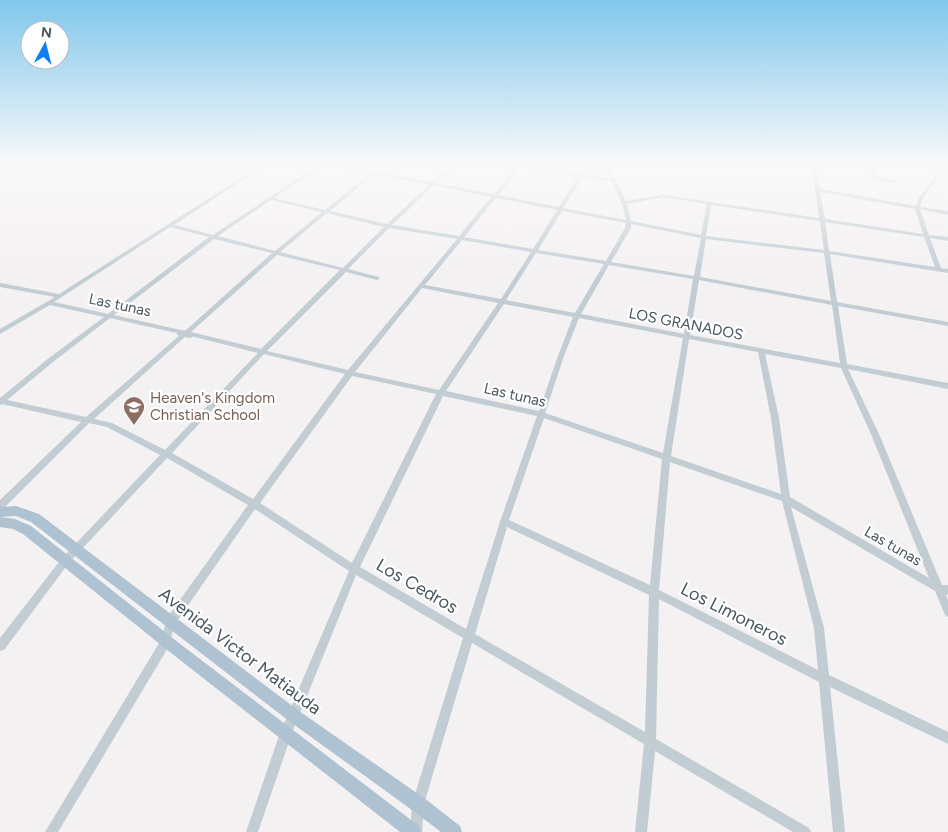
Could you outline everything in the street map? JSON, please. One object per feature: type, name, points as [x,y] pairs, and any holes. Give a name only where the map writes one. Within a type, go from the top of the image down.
[{"type":"main road","name":"Avenida Victor Matiauda","points":[[0,512],[16,511],[27,514],[294,716],[418,804],[454,832]]},
{"type":"main road","points":[[0,522],[15,524],[27,530],[165,642],[286,732],[414,832]]},
{"type":"street","points":[[0,332],[61,296],[205,204]]},
{"type":"street","points":[[0,401],[213,237],[264,204]]},
{"type":"street","points":[[291,204],[388,226],[533,252],[697,278],[948,324]]},
{"type":"street","points":[[0,506],[86,422],[277,252],[336,204]]},
{"type":"street","points":[[0,646],[65,561],[263,351],[411,204]]},
{"type":"street","points":[[51,832],[165,642],[171,622],[350,373],[487,204]]},
{"type":"street","points":[[543,204],[704,237],[827,252],[948,271]]},
{"type":"street","points":[[252,832],[286,732],[354,569],[442,392],[502,302],[562,204]]},
{"type":"street","points":[[414,832],[418,804],[504,522],[577,316],[628,228],[629,222],[624,204]]},
{"type":"street","points":[[641,832],[650,740],[654,592],[667,458],[709,204],[948,239]]},
{"type":"street","points":[[820,204],[844,368],[944,589],[948,612]]},
{"type":"street","points":[[899,204],[948,213]]},
{"type":"street","points":[[919,204],[917,209],[939,270]]},
{"type":"street","points":[[171,226],[377,278]]},
{"type":"street","points":[[0,285],[61,296]]},
{"type":"street","name":"LOS GRANADOS","points":[[420,286],[687,335],[844,368],[948,386]]},
{"type":"street","name":"Las tunas","points":[[48,303],[263,351],[350,373],[541,414],[786,499],[944,589]]},
{"type":"street","points":[[761,351],[775,418],[786,499],[819,628],[839,832]]},
{"type":"street","name":"Los Cedros","points":[[0,401],[86,422],[108,425],[166,454],[254,504],[354,569],[805,832]]},
{"type":"street","name":"Los Limoneros","points":[[504,522],[654,592],[823,678],[948,738]]},
{"type":"place","name":"Heaven's Kingdom Christian School","points":[[134,426]]}]
